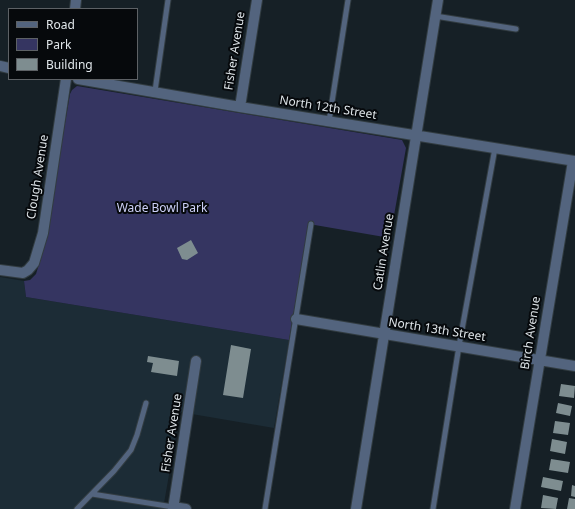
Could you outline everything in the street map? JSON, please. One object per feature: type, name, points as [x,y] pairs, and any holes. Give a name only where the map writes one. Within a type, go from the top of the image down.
[{"type":"street","name":"Fisher Avenue","points":[[240,107],[257,0]]},
{"type":"street","name":"Catlin Avenue","points":[[356,509],[438,0]]},
{"type":"street","name":"Clough Avenue","points":[[0,270],[22,273],[34,264],[43,233],[66,80]]},
{"type":"street","name":"North 12th Street","points":[[84,80],[155,91],[240,107],[574,161]]},
{"type":"street","name":"Birch Avenue","points":[[515,509],[574,161]]},
{"type":"street","name":"North 13th Street","points":[[296,319],[575,366]]},
{"type":"street","name":"Fisher Avenue","points":[[173,508],[196,361]]},
{"type":"street","points":[[173,508],[186,509]]},
{"type":"lane","points":[[155,91],[168,0]]},
{"type":"lane","points":[[329,121],[348,0]]},
{"type":"lane","points":[[435,16],[516,30]]},
{"type":"lane","points":[[433,509],[459,346],[495,148]]},
{"type":"lane","points":[[265,509],[311,224]]},
{"type":"lane","points":[[77,509],[114,471],[131,450],[146,403]]},
{"type":"lane","points":[[92,494],[173,508]]},
{"type":"shaded area","points":[[0,277],[24,281],[26,297],[289,340],[274,428],[180,412],[163,509],[0,509]]},
{"type":"green space","name":"Wade Bowl Park","points":[[77,86],[402,140],[406,148],[390,238],[309,224],[289,340],[26,297],[24,281],[30,280],[36,274],[43,251],[70,94]]},
{"type":"building","points":[[191,240],[198,253],[187,260],[182,259],[177,248]]},
{"type":"building","points":[[231,345],[251,349],[243,398],[223,395]]},
{"type":"building","points":[[148,356],[179,361],[177,376],[151,372],[153,363],[147,362]]},
{"type":"building","points":[[561,384],[575,386],[574,398],[559,396]]},
{"type":"building","points":[[558,403],[572,406],[570,416],[556,413]]},
{"type":"building","points":[[555,421],[570,423],[568,435],[553,433]]},
{"type":"building","points":[[552,439],[567,442],[565,454],[550,451]]},
{"type":"building","points":[[551,459],[570,462],[568,473],[549,470]]},
{"type":"building","points":[[543,477],[563,481],[561,491],[541,487]]},
{"type":"building","points":[[572,485],[575,486],[575,497],[571,496]]},
{"type":"building","points":[[543,495],[558,498],[556,509],[541,508]]},
{"type":"building","points":[[569,498],[575,499],[575,509],[567,509]]}]
